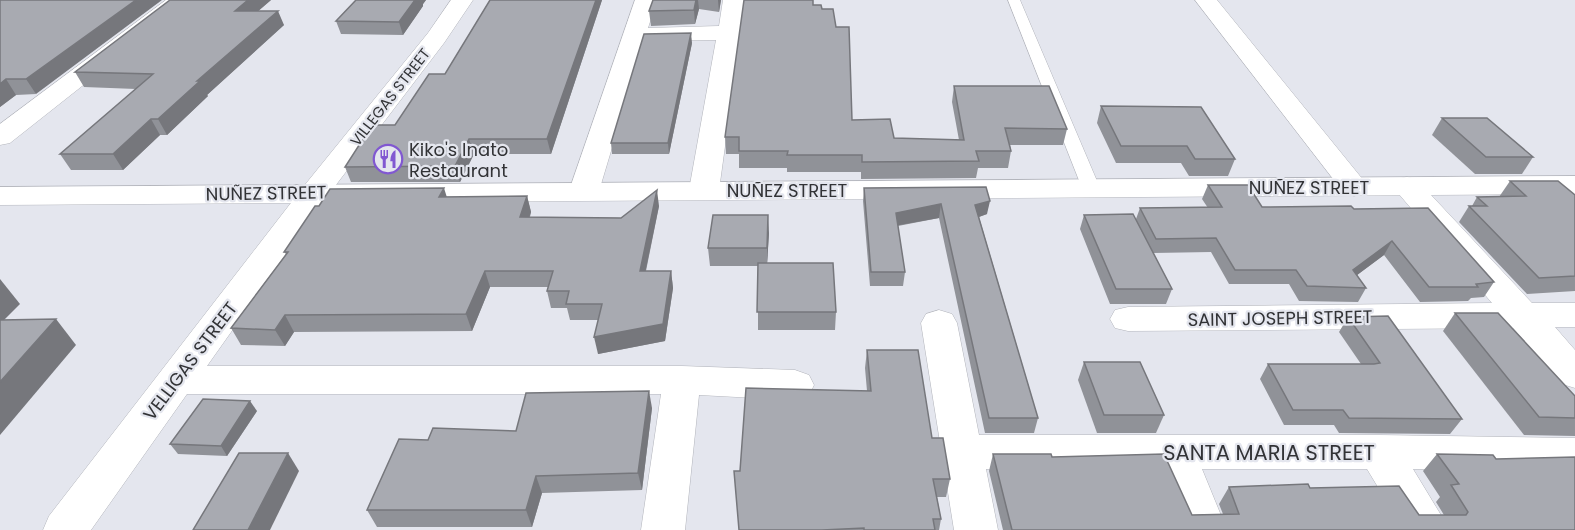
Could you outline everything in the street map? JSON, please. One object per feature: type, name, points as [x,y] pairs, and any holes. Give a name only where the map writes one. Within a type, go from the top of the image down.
[{"type":"street","points":[[0,137],[180,0]]},
{"type":"street","name":"VILLEGAS STREET","points":[[315,192],[436,38],[462,0]]},
{"type":"street","points":[[584,191],[646,0]]},
{"type":"street","points":[[704,190],[734,0]]},
{"type":"street","points":[[1206,0],[1354,187]]},
{"type":"street","points":[[636,35],[727,33]]},
{"type":"street","points":[[1407,186],[1575,374]]},
{"type":"street","name":"NUÑEZ STREET","points":[[0,196],[315,192],[1575,186]]},
{"type":"street","name":"VELLIGAS STREET","points":[[65,530],[315,192]]},
{"type":"street","name":"SAINT JOSEPH STREET","points":[[1128,320],[1575,315]]},
{"type":"street","points":[[939,323],[976,530]]},
{"type":"street","points":[[176,380],[682,380],[795,385]]},
{"type":"street","points":[[663,530],[682,380]]},
{"type":"street","name":"SANTA MARIA STREET","points":[[962,452],[1379,452],[1575,455]]},
{"type":"street","points":[[1174,452],[1205,530]]},
{"type":"street","points":[[1379,452],[1428,530]]},
{"type":"lane","points":[[1014,0],[1091,188]]},
{"type":"building","points":[[0,0],[136,0],[26,79],[6,79],[0,84]]},
{"type":"building","points":[[170,0],[248,0],[235,11],[278,11],[197,81],[200,81],[158,119],[151,119],[113,154],[60,154],[153,74],[75,72]]},
{"type":"building","points":[[356,0],[415,0],[399,22],[336,21]]},
{"type":"building","points":[[490,0],[596,0],[547,139],[469,139],[455,166],[345,167],[372,125],[395,125],[429,74],[445,74]]},
{"type":"building","points":[[653,0],[696,0],[694,10],[649,11]]},
{"type":"building","points":[[744,0],[813,0],[813,5],[821,5],[822,9],[833,9],[836,27],[849,27],[852,120],[890,119],[894,138],[964,140],[954,86],[1049,86],[1067,129],[1005,128],[1011,151],[976,151],[979,161],[862,162],[862,155],[787,155],[788,151],[739,151],[739,137],[725,137]]},
{"type":"building","points":[[691,33],[668,143],[611,143],[644,34]]},
{"type":"building","points":[[1101,106],[1201,107],[1235,159],[1195,159],[1187,146],[1121,146]]},
{"type":"building","points":[[1442,118],[1487,118],[1533,157],[1486,157]]},
{"type":"building","points":[[1510,181],[1558,181],[1575,195],[1575,276],[1539,278],[1469,206],[1487,206],[1477,197],[1526,196]]},
{"type":"building","points":[[1208,185],[1248,185],[1262,207],[1428,208],[1494,282],[1476,284],[1478,287],[1429,287],[1392,241],[1353,270],[1366,288],[1307,286],[1296,270],[1235,270],[1216,238],[1156,239],[1140,208],[1222,207]]},
{"type":"building","points":[[986,187],[990,201],[975,205],[1038,418],[989,418],[941,204],[896,213],[905,272],[871,272],[864,188]]},
{"type":"building","points":[[444,188],[439,197],[527,196],[520,217],[621,218],[657,190],[640,271],[671,271],[663,324],[594,337],[602,304],[566,304],[569,291],[547,291],[553,271],[485,271],[466,314],[285,315],[275,330],[231,328],[288,252],[284,252],[315,206],[319,206],[330,189]]},
{"type":"building","points":[[1133,214],[1172,289],[1116,289],[1084,215]]},
{"type":"building","points":[[713,215],[768,215],[767,248],[708,248]]},
{"type":"building","points":[[758,263],[833,263],[836,312],[757,312]]},
{"type":"building","points":[[1455,313],[1498,313],[1575,396],[1575,418],[1539,417]]},
{"type":"building","points":[[1388,316],[1462,419],[1349,418],[1343,410],[1293,410],[1268,364],[1380,363],[1348,317]]},
{"type":"building","points":[[56,319],[0,382],[0,320]]},
{"type":"building","points":[[867,350],[918,350],[932,438],[943,438],[950,479],[933,479],[941,519],[933,519],[935,530],[864,530],[864,528],[739,530],[734,471],[740,471],[746,388],[871,391]]},
{"type":"building","points":[[1084,362],[1140,362],[1164,415],[1104,415]]},
{"type":"building","points":[[649,391],[638,473],[536,476],[526,510],[367,510],[399,439],[428,440],[433,428],[516,431],[526,393]]},
{"type":"building","points":[[203,399],[250,401],[221,446],[170,444]]},
{"type":"building","points":[[239,453],[288,453],[248,530],[193,530]]},
{"type":"building","points":[[993,454],[1051,454],[1052,457],[1164,454],[1192,515],[1239,514],[1229,487],[1308,484],[1310,488],[1399,486],[1419,515],[1466,515],[1468,512],[1451,485],[1459,484],[1437,454],[1493,455],[1496,459],[1575,457],[1575,530],[1012,530]]},
{"type":"place","name":"Kiko's Inato Restaurant","points":[[388,159]]}]
